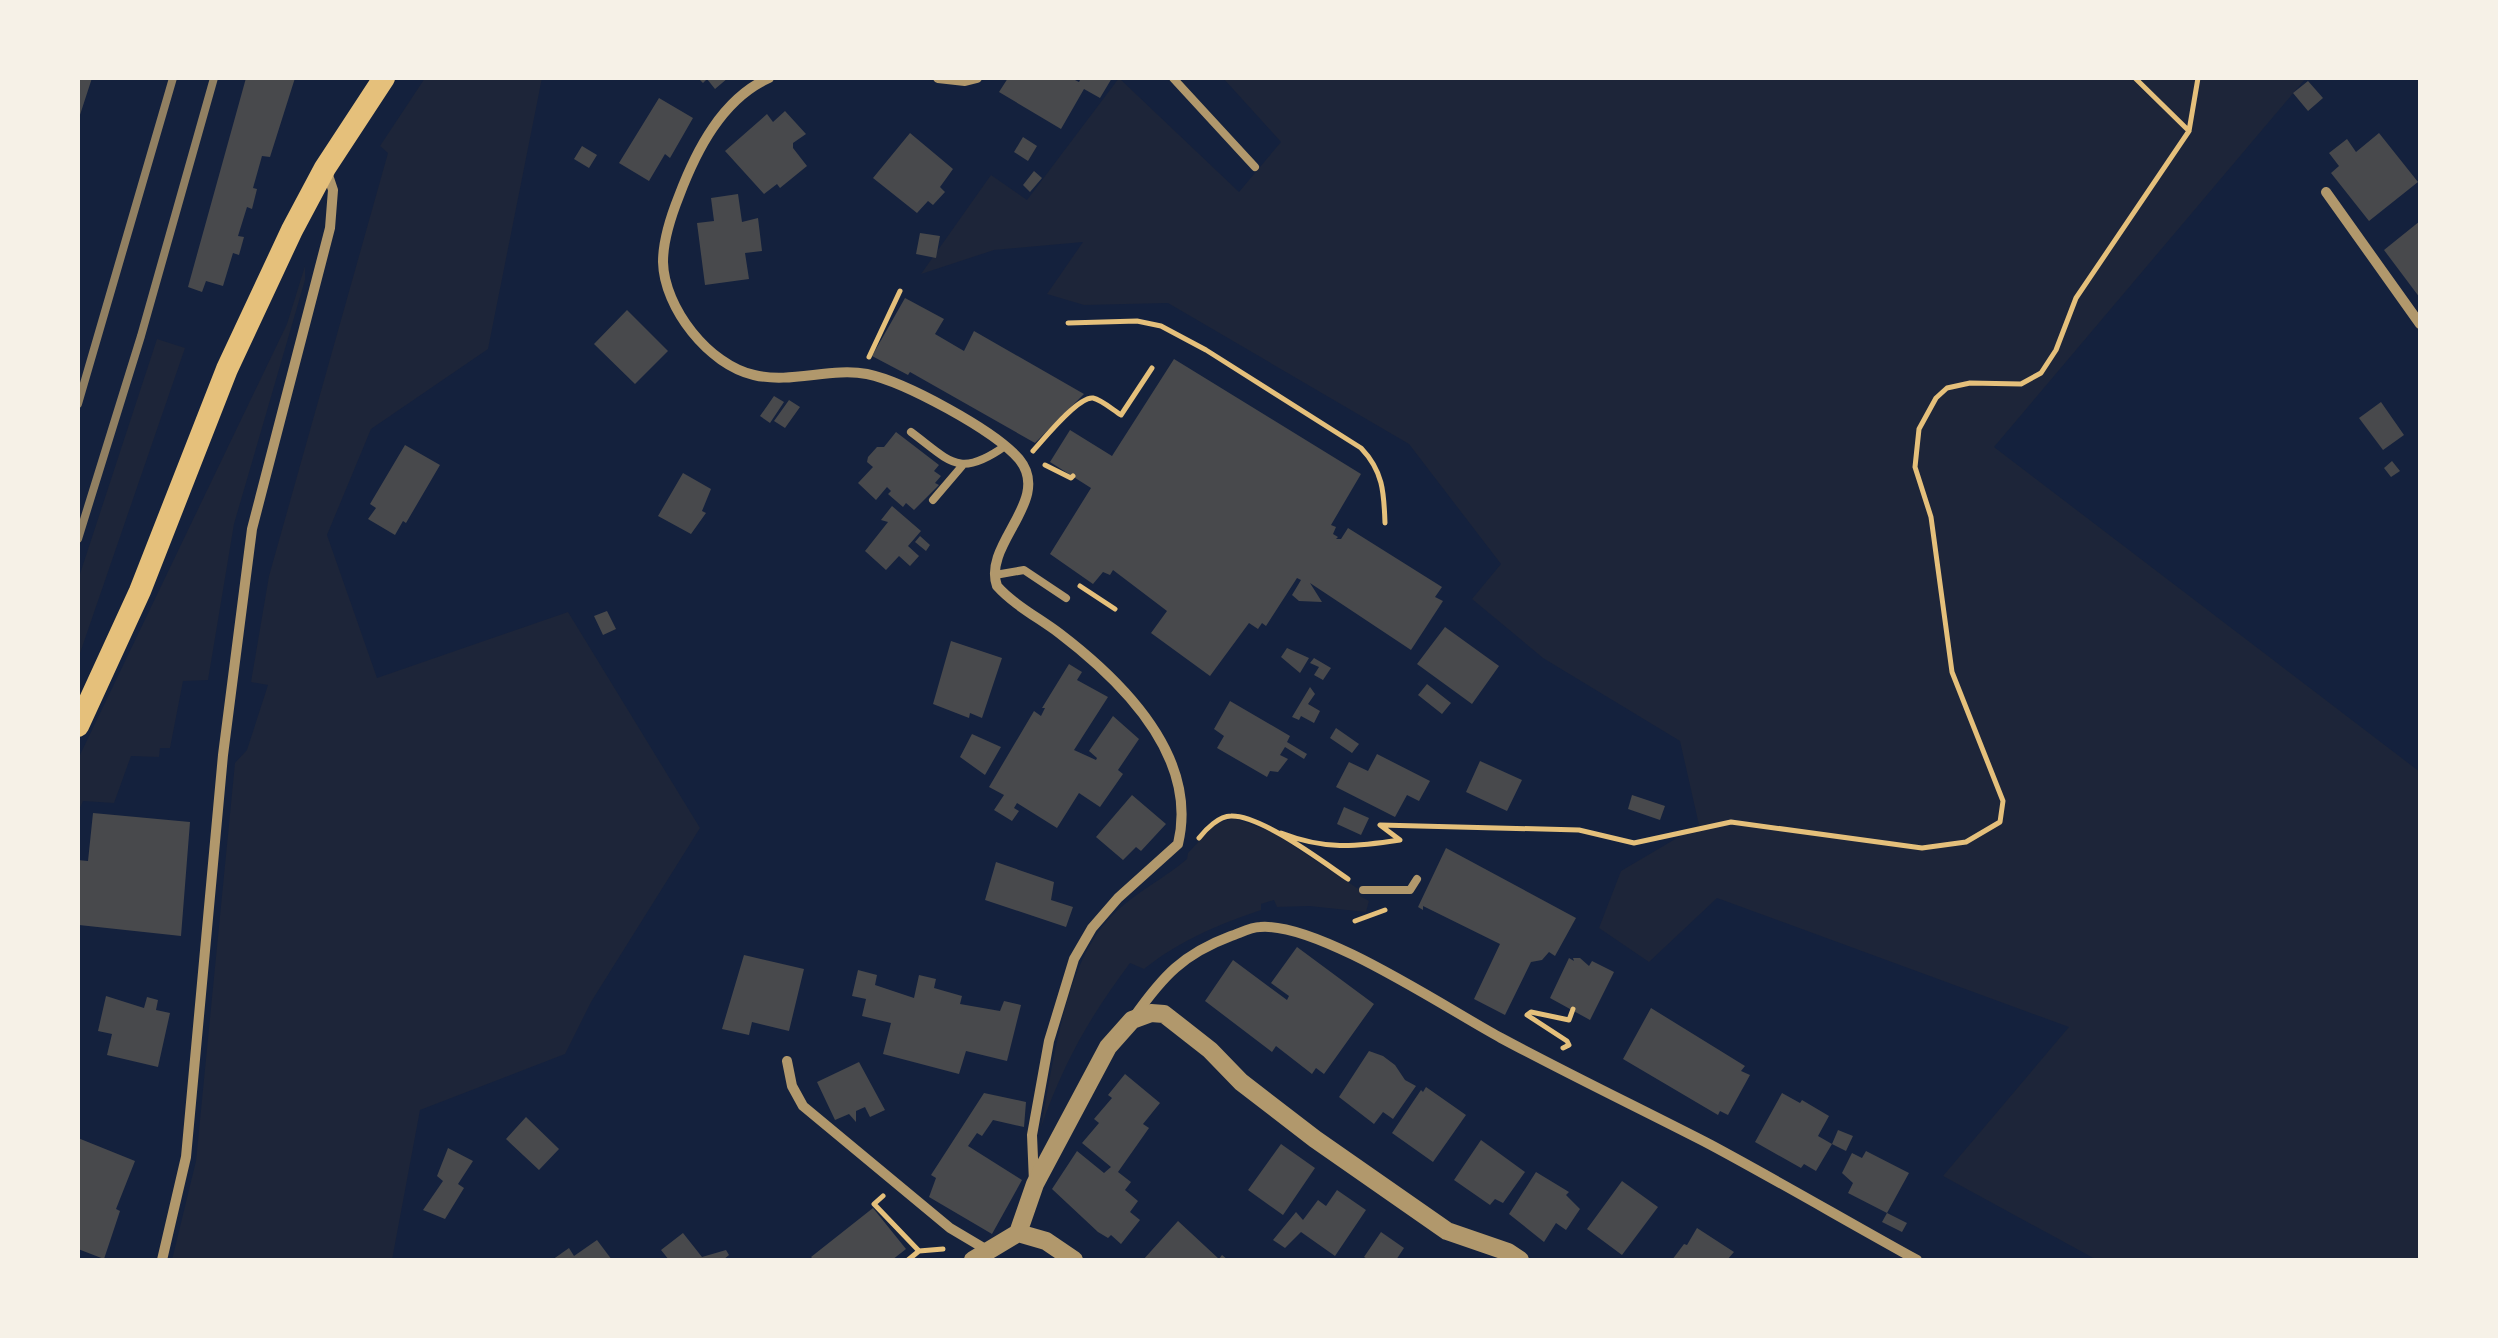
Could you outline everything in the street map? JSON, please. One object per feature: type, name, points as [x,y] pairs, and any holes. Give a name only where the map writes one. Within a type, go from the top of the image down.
[{"type":"main road","points":[[78,726],[140,591],[227,370],[292,230],[325,168],[384,78]]},
{"type":"street","points":[[769,78],[725,111],[687,175],[665,244],[664,273],[670,295],[710,350],[752,375],[775,378],[861,373],[908,389],[1005,446],[1021,461],[1026,472],[1026,494],[996,558],[994,575],[1003,593],[1109,672],[1126,690],[1147,719],[1174,774],[1182,806],[1178,844],[1118,898],[1092,928],[1074,959],[1049,1040],[1032,1136],[1034,1184]]},
{"type":"street","points":[[938,78],[977,78]]},
{"type":"street","points":[[162,1260],[186,1157],[223,756],[252,529],[330,228],[333,190],[325,168]]},
{"type":"street","points":[[2326,192],[2420,324]]},
{"type":"street","points":[[787,1062],[792,1086],[802,1106],[980,1255],[1018,1233],[1034,1184],[1108,1047],[1163,976],[1216,942],[1260,926],[1294,932],[1414,986],[1495,1035],[1711,1145],[1917,1260]]},
{"type":"street","points":[[1132,1020],[1151,1013],[1164,1014],[1210,1050],[1241,1082],[1447,1231],[1508,1252],[1520,1260]]},
{"type":"street","points":[[1018,1233],[1046,1241],[1074,1260]]},
{"type":"lane","points":[[1173,78],[1255,167]]},
{"type":"lane","points":[[911,432],[962,466]]},
{"type":"lane","points":[[933,500],[962,466],[1005,446]]},
{"type":"lane","points":[[994,575],[1024,570],[1066,598]]},
{"type":"lane","points":[[1363,890],[1410,890],[1417,879]]},
{"type":"path","points":[[2135,78],[2190,131]]},
{"type":"path","points":[[1178,844],[1191,849],[1204,832],[1230,816],[1306,843],[1347,848],[1400,840],[1380,826],[1579,830],[1634,843],[1731,822],[1922,848],[1966,842],[2000,822],[2003,801],[1952,672],[1931,516],[1914,467],[1920,429],[1936,398],[1947,388],[1970,382],[2021,384],[2041,374],[2056,350],[2076,298],[2190,131],[2198,78]]},
{"type":"path","points":[[861,373],[900,291]]},
{"type":"path","points":[[1068,323],[1137,320],[1162,326],[1284,399],[1361,448],[1376,464],[1384,487],[1385,523]]},
{"type":"path","points":[[1030,456],[1058,422],[1085,399],[1094,398],[1121,415],[1152,368]]},
{"type":"path","points":[[1086,590],[1115,610]]},
{"type":"path","points":[[1281,833],[1363,890]]},
{"type":"path","points":[[1355,920],[1386,910]]},
{"type":"path","points":[[1559,1048],[1570,1043],[1527,1014],[1568,1020],[1573,1009]]},
{"type":"path","points":[[882,1196],[874,1204],[918,1251]]},
{"type":"path","points":[[908,1260],[918,1251],[943,1249]]},
{"type":"shaded area","points":[[425,78],[542,78],[488,349],[371,429],[327,535],[377,678],[568,612],[700,828],[591,1002],[565,1054],[420,1110],[392,1260],[172,1260],[196,1161],[235,763],[247,750],[268,685],[251,682],[269,576],[388,153],[380,146]]},
{"type":"shaded area","points":[[1119,78],[1239,192],[1281,142],[1223,78],[2306,78],[1994,447],[2420,772],[2420,1260],[2097,1260],[1943,1176],[2069,1027],[1717,898],[1649,962],[1599,928],[1621,871],[1699,825],[1680,741],[1543,658],[1472,599],[1501,564],[1409,444],[1168,303],[1084,305],[1047,294],[1083,242],[994,250],[921,274],[991,175],[1027,200]]},
{"type":"shaded area","points":[[305,266],[305,280],[234,524],[208,680],[183,681],[170,748],[160,748],[159,757],[131,756],[114,803],[83,801],[78,812],[78,759],[287,324]]},
{"type":"shaded area","points":[[157,339],[185,348],[78,659],[78,580]]},
{"type":"shaded area","points":[[1234,818],[1274,833],[1360,890],[1360,896],[1369,901],[1366,912],[1277,907],[1274,900],[1261,904],[1261,910],[1185,942],[1144,969],[1130,963],[1079,1041],[1041,1127],[1062,1018],[1092,941],[1126,903],[1187,859],[1215,824]]},
{"type":"building","points":[[78,78],[92,78],[78,121]]},
{"type":"building","points":[[246,78],[295,78],[270,157],[262,156],[252,209],[247,207],[238,236],[244,237],[239,255],[233,253],[223,286],[206,281],[202,292],[188,287]]},
{"type":"building","points":[[698,78],[728,78],[715,89],[707,79],[703,83]]},
{"type":"building","points":[[1008,78],[1071,78],[1079,82],[1081,78],[1112,78],[1100,98],[1084,89],[1061,129],[999,92]]},
{"type":"building","points":[[2308,81],[2323,98],[2308,111],[2293,93]]},
{"type":"building","points":[[659,98],[693,118],[670,158],[665,154],[649,181],[619,163]]},
{"type":"building","points":[[785,111],[806,134],[793,143],[793,148],[807,166],[780,188],[777,184],[764,194],[725,151],[767,114],[773,122]]},
{"type":"building","points":[[910,133],[953,169],[940,187],[945,192],[933,205],[928,201],[917,213],[873,178]]},
{"type":"building","points":[[2379,133],[2418,182],[2369,221],[2331,173],[2339,166],[2329,153],[2347,139],[2356,152]]},
{"type":"building","points":[[1023,137],[1037,146],[1028,161],[1014,152]]},
{"type":"building","points":[[582,146],[597,155],[589,168],[574,159]]},
{"type":"building","points":[[1034,171],[1042,178],[1030,192],[1023,185]]},
{"type":"building","points":[[738,194],[742,222],[758,218],[762,251],[745,253],[749,279],[705,285],[697,223],[714,221],[711,198]]},
{"type":"building","points":[[2420,221],[2420,298],[2384,250]]},
{"type":"building","points":[[920,233],[940,236],[936,258],[916,254]]},
{"type":"building","points":[[905,298],[944,319],[935,334],[964,351],[974,331],[1084,394],[1035,443],[910,372],[908,375],[872,356]]},
{"type":"building","points":[[627,310],[668,351],[635,384],[594,344]]},
{"type":"building","points":[[1174,359],[1361,474],[1331,525],[1336,527],[1336,539],[1341,539],[1348,528],[1442,587],[1435,597],[1443,601],[1411,650],[1310,583],[1322,602],[1299,601],[1292,595],[1301,580],[1297,578],[1266,626],[1262,623],[1258,629],[1249,623],[1210,676],[1151,633],[1167,611],[1113,570],[1110,575],[1103,572],[1093,584],[1050,554],[1091,488],[1050,462],[1070,430],[1112,456]]},
{"type":"building","points":[[774,396],[784,402],[770,423],[760,416]]},
{"type":"building","points":[[789,400],[800,407],[785,428],[774,421]]},
{"type":"building","points":[[2381,402],[2404,435],[2383,450],[2359,418]]},
{"type":"building","points":[[896,432],[939,465],[934,471],[941,476],[935,483],[939,485],[914,510],[906,503],[903,507],[888,494],[891,491],[887,487],[876,500],[858,483],[873,467],[867,462],[868,457],[877,447],[884,447]]},
{"type":"building","points":[[405,445],[440,465],[395,535],[368,519],[376,508],[370,504]]},
{"type":"building","points":[[2392,461],[2400,471],[2391,477],[2384,468]]},
{"type":"building","points":[[683,473],[711,489],[702,511],[706,513],[691,534],[658,516]]},
{"type":"building","points":[[892,506],[921,531],[908,546],[919,556],[910,566],[899,556],[886,570],[865,551],[888,522],[881,520]]},
{"type":"building","points":[[920,536],[930,545],[926,551],[915,542]]},
{"type":"building","points":[[607,611],[616,629],[603,635],[594,616]]},
{"type":"building","points":[[1445,627],[1499,666],[1472,704],[1417,664]]},
{"type":"building","points":[[951,641],[1002,658],[982,718],[970,713],[969,718],[933,704]]},
{"type":"building","points":[[1287,648],[1309,658],[1300,673],[1281,657]]},
{"type":"building","points":[[1314,658],[1331,668],[1323,680],[1314,675],[1319,667],[1310,663]]},
{"type":"building","points":[[1069,664],[1082,672],[1077,680],[1108,697],[1074,750],[1096,760],[1089,751],[1113,716],[1139,739],[1118,770],[1123,774],[1100,807],[1079,793],[1057,828],[1017,803],[1014,808],[1019,811],[1012,821],[994,810],[1004,795],[989,787],[1034,711],[1041,716]]},
{"type":"building","points":[[1427,684],[1451,703],[1442,714],[1418,695]]},
{"type":"building","points":[[1310,687],[1315,694],[1308,704],[1320,711],[1314,723],[1301,716],[1299,720],[1292,717]]},
{"type":"building","points":[[1230,701],[1290,736],[1287,742],[1307,754],[1304,759],[1285,747],[1280,755],[1288,759],[1278,772],[1270,771],[1267,777],[1217,748],[1224,736],[1214,729]]},
{"type":"building","points":[[1336,728],[1359,744],[1352,753],[1330,738]]},
{"type":"building","points":[[972,734],[1001,747],[985,775],[960,757]]},
{"type":"building","points":[[1377,754],[1430,781],[1419,801],[1407,795],[1395,817],[1336,787],[1349,762],[1368,771]]},
{"type":"building","points":[[1480,761],[1522,780],[1507,811],[1466,792]]},
{"type":"building","points":[[1132,795],[1166,824],[1141,851],[1136,847],[1123,860],[1096,837]]},
{"type":"building","points":[[1632,795],[1665,806],[1660,820],[1628,809]]},
{"type":"building","points":[[1344,807],[1369,818],[1361,835],[1337,824]]},
{"type":"building","points":[[93,813],[190,822],[181,936],[79,925],[78,860],[88,861]]},
{"type":"building","points":[[1446,848],[1576,918],[1555,956],[1549,952],[1542,960],[1531,962],[1505,1015],[1474,999],[1500,944],[1418,907]]},
{"type":"building","points":[[996,862],[1054,882],[1051,900],[1073,907],[1066,927],[985,900]]},
{"type":"building","points":[[1297,947],[1374,1004],[1324,1074],[1316,1068],[1312,1074],[1276,1046],[1272,1052],[1205,1001],[1233,960],[1287,1000],[1289,996],[1271,983]]},
{"type":"building","points":[[744,955],[804,969],[789,1031],[752,1022],[749,1035],[722,1029]]},
{"type":"building","points":[[1569,958],[1580,958],[1589,966],[1592,961],[1614,972],[1590,1020],[1550,998]]},
{"type":"building","points":[[858,970],[877,975],[875,985],[914,998],[919,975],[936,979],[934,988],[962,996],[960,1004],[1000,1011],[1004,1001],[1021,1005],[1007,1061],[966,1051],[959,1074],[883,1054],[891,1023],[862,1016],[866,999],[852,996]]},
{"type":"building","points":[[106,996],[144,1008],[147,997],[158,1000],[156,1010],[170,1013],[158,1067],[107,1055],[112,1034],[98,1031]]},
{"type":"building","points":[[1651,1008],[1745,1066],[1741,1071],[1750,1075],[1728,1115],[1720,1111],[1718,1115],[1623,1059]]},
{"type":"building","points":[[1369,1051],[1383,1056],[1416,1086],[1393,1119],[1383,1112],[1374,1124],[1339,1097]]},
{"type":"building","points":[[859,1062],[885,1110],[870,1117],[865,1107],[856,1111],[856,1122],[849,1114],[835,1120],[817,1082]]},
{"type":"building","points":[[1125,1074],[1160,1103],[1143,1124],[1149,1128],[1118,1172],[1131,1182],[1125,1190],[1138,1201],[1130,1212],[1140,1220],[1121,1244],[1111,1235],[1108,1238],[1098,1232],[1052,1189],[1077,1151],[1104,1173],[1111,1167],[1082,1143],[1099,1123],[1094,1119]]},
{"type":"building","points":[[1426,1087],[1466,1115],[1433,1162],[1392,1133]]},
{"type":"building","points":[[984,1093],[1026,1102],[1024,1127],[993,1120],[982,1136],[977,1133],[968,1146],[1022,1180],[992,1234],[929,1197],[936,1178],[931,1175]]},
{"type":"building","points":[[1782,1093],[1829,1116],[1818,1136],[1832,1144],[1816,1171],[1804,1164],[1801,1168],[1755,1142]]},
{"type":"building","points":[[526,1117],[559,1149],[539,1170],[506,1139]]},
{"type":"building","points":[[1838,1130],[1853,1136],[1846,1151],[1832,1144]]},
{"type":"building","points":[[78,1138],[135,1161],[116,1209],[120,1211],[104,1259],[78,1249]]},
{"type":"building","points":[[1481,1140],[1525,1172],[1503,1203],[1495,1199],[1490,1205],[1454,1180]]},
{"type":"building","points":[[1281,1144],[1315,1168],[1283,1215],[1248,1190]]},
{"type":"building","points":[[448,1148],[473,1161],[458,1184],[464,1188],[445,1219],[423,1210],[443,1181],[437,1176]]},
{"type":"building","points":[[1866,1151],[1909,1173],[1887,1213],[1848,1193],[1853,1183],[1842,1173],[1852,1153],[1862,1158]]},
{"type":"building","points":[[1536,1172],[1569,1192],[1566,1195],[1580,1209],[1566,1230],[1556,1223],[1544,1242],[1509,1214]]},
{"type":"building","points":[[1622,1181],[1658,1207],[1622,1255],[1587,1229]]},
{"type":"building","points":[[1337,1190],[1366,1210],[1335,1256],[1301,1232],[1285,1248],[1273,1240],[1296,1212],[1303,1220],[1318,1200],[1326,1206]]},
{"type":"building","points":[[873,1208],[906,1249],[892,1260],[811,1257]]},
{"type":"building","points":[[1887,1213],[1907,1223],[1902,1232],[1882,1222]]},
{"type":"building","points":[[1178,1221],[1219,1259],[1222,1255],[1228,1260],[1143,1260]]},
{"type":"building","points":[[1697,1228],[1734,1252],[1727,1260],[1672,1260]]},
{"type":"building","points":[[1381,1232],[1404,1248],[1396,1260],[1364,1257]]},
{"type":"building","points":[[683,1233],[702,1257],[726,1250],[729,1255],[723,1260],[669,1260],[661,1250]]},
{"type":"building","points":[[597,1240],[612,1260],[552,1260],[569,1248],[574,1256]]},
{"type":"railway","points":[[78,404],[173,78]]},
{"type":"railway","points":[[78,539],[214,78]]}]
